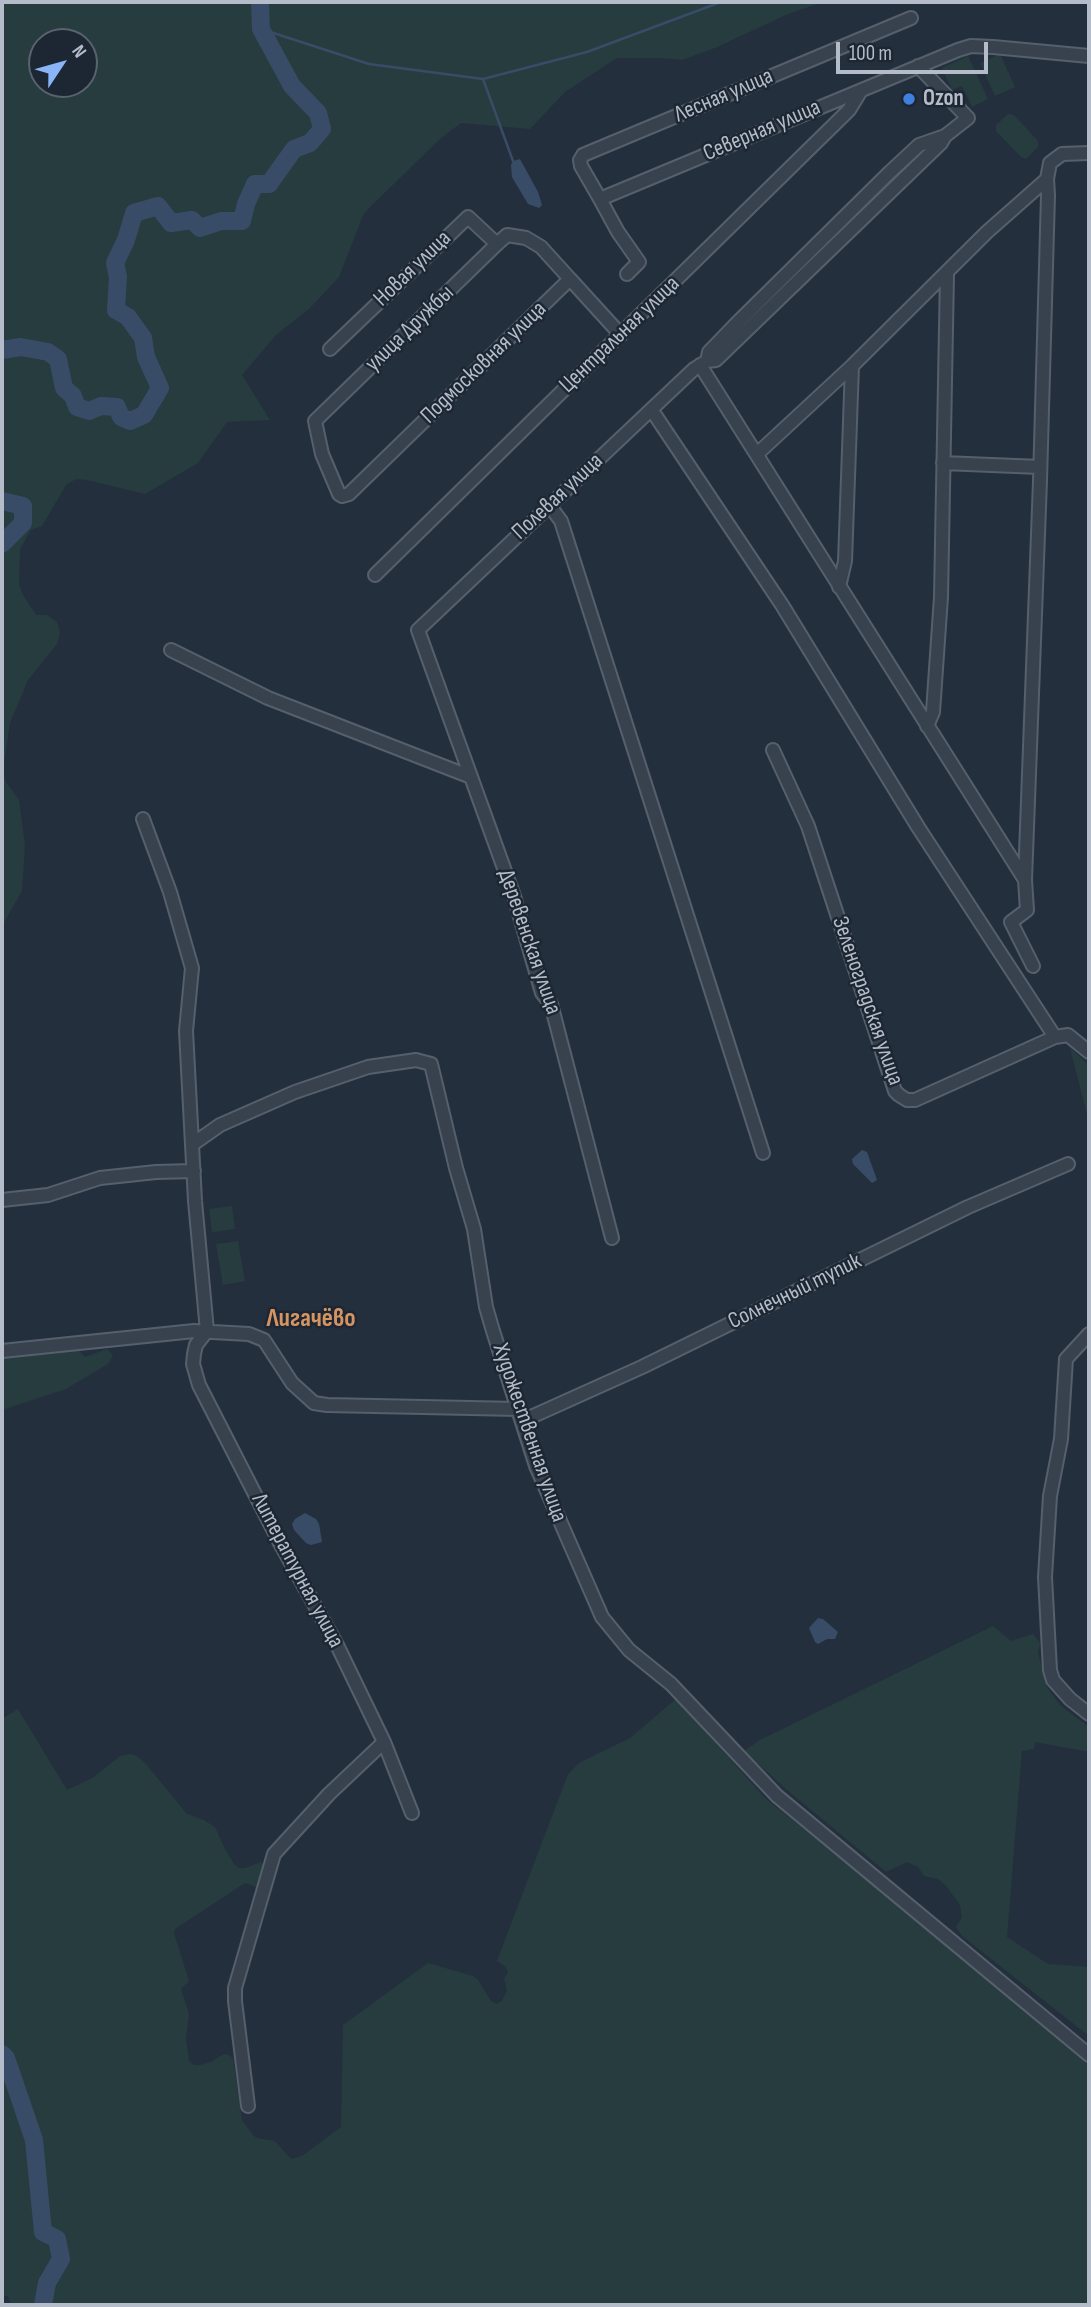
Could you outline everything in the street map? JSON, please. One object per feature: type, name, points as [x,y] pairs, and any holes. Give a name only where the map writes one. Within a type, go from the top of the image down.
[{"type":"street","name":"Лесная улица","points":[[600,199],[581,166],[583,155],[911,18]]},
{"type":"street","name":"Северная улица","points":[[600,199],[971,46],[1089,56]]},
{"type":"street","name":"Полевая улица","points":[[703,363],[716,360],[946,136],[968,118],[918,66]]},
{"type":"street","name":"Центральная улица","points":[[375,575],[849,110],[860,92]]},
{"type":"street","name":"Полевая улица","points":[[420,640],[418,630],[703,363],[709,352],[815,245],[919,145],[946,136]]},
{"type":"street","points":[[1033,966],[1011,922],[1027,910],[1025,880],[1040,467],[1048,195],[1046,179],[1050,163],[1062,154],[1089,153]]},
{"type":"street","points":[[757,454],[852,366],[987,232],[1046,179]]},
{"type":"street","points":[[600,199],[639,262],[627,274]]},
{"type":"street","name":"Новая улица","points":[[330,349],[468,217],[497,244]]},
{"type":"street","points":[[497,244],[508,235],[526,238],[541,247],[621,335]]},
{"type":"street","name":"улица Дружбы","points":[[342,496],[337,491],[322,454],[315,421],[497,244]]},
{"type":"street","points":[[815,245],[825,255]]},
{"type":"street","points":[[927,726],[933,712],[941,597],[947,274]]},
{"type":"street","name":"Подмосковная улица","points":[[342,496],[349,494],[570,279]]},
{"type":"street","points":[[703,363],[839,587],[1025,880]]},
{"type":"street","points":[[839,587],[845,561],[852,366]]},
{"type":"street","points":[[655,415],[782,605],[918,827],[1055,1037],[1068,1035],[1089,1052]]},
{"type":"street","points":[[943,463],[1040,467]]},
{"type":"street","points":[[549,505],[561,521],[566,534],[763,1153]]},
{"type":"street","name":"Деревенская улица","points":[[420,640],[427,652],[514,896],[542,993],[551,1004],[612,1238]]},
{"type":"street","points":[[171,650],[268,698],[471,778]]},
{"type":"street","name":"Зеленоградская улица","points":[[773,750],[808,826],[895,1091],[907,1100],[915,1100],[1055,1037]]},
{"type":"street","points":[[143,819],[170,892],[192,968],[186,1031],[207,1331]]},
{"type":"street","name":"Художественная улица","points":[[193,1144],[220,1125],[270,1103],[368,1067],[416,1060],[430,1064],[474,1228],[486,1307],[536,1466],[602,1617],[629,1650],[671,1684],[705,1717],[731,1749],[777,1796],[1089,2055]]},
{"type":"street","name":"Солнечный тупик","points":[[520,1415],[642,1367],[968,1207],[1068,1164]]},
{"type":"street","points":[[2,1200],[48,1195],[100,1178],[194,1171]]},
{"type":"street","points":[[2,1351],[148,1334],[207,1331],[249,1334],[264,1340],[292,1383],[314,1403],[520,1415]]},
{"type":"street","name":"Литературная улица","points":[[207,1331],[196,1345],[194,1354],[202,1392],[280,1543],[338,1647],[383,1742],[412,1814]]},
{"type":"street","points":[[1089,1334],[1066,1359],[1061,1439],[1050,1496],[1045,1577],[1050,1670],[1053,1680],[1070,1699],[1089,1714]]},
{"type":"street","points":[[248,2106],[235,1988],[274,1854],[383,1742]]},
{"type":"green space","points":[[2,2],[823,2],[788,14],[715,48],[682,60],[617,58],[565,92],[530,129],[461,123],[440,139],[364,213],[339,277],[309,309],[276,335],[242,375],[270,420],[227,422],[198,463],[145,494],[87,480],[76,479],[66,485],[42,526],[31,530],[20,549],[19,584],[23,595],[36,615],[47,615],[57,622],[60,633],[57,644],[28,680],[10,723],[3,771],[6,782],[19,800],[25,845],[22,891],[2,926]]},
{"type":"green space","points":[[1000,54],[1015,87],[995,96],[980,63]]},
{"type":"green space","points":[[968,56],[988,99],[972,107],[962,86],[952,90],[942,68]]},
{"type":"green space","points":[[1008,114],[1014,115],[1038,141],[1038,147],[1026,159],[996,131],[996,125]]},
{"type":"green space","points":[[1070,1048],[1089,1065],[1089,1122]]},
{"type":"green space","points":[[232,1206],[235,1229],[212,1232],[209,1209]]},
{"type":"green space","points":[[238,1241],[245,1281],[223,1285],[216,1244]]},
{"type":"green space","points":[[77,1349],[85,1357],[107,1349],[113,1355],[108,1364],[66,1389],[2,1410],[2,1357]]},
{"type":"green space","points":[[993,1626],[1011,1641],[1033,1634],[1040,1643],[1038,1653],[1047,1687],[1060,1705],[1089,1727],[1089,1752],[1035,1742],[1034,1749],[1022,1751],[1007,1937],[1048,1964],[1089,1967],[1089,2036],[962,1936],[956,1927],[962,1917],[960,1905],[938,1879],[924,1876],[918,1867],[907,1862],[886,1872],[744,1751],[760,1740]]},
{"type":"green space","points":[[676,1699],[766,1799],[892,1899],[1089,2066],[1089,2305],[11,2305],[8,2296],[2,2296],[2,1719],[18,1709],[67,1790],[94,1777],[120,1756],[137,1756],[187,1814],[215,1827],[234,1864],[245,1868],[261,1862],[265,1866],[261,1883],[256,1887],[245,1883],[175,1929],[174,1933],[189,1981],[181,1989],[189,2014],[186,2039],[189,2061],[200,2065],[222,2055],[227,2054],[233,2058],[242,2120],[253,2135],[275,2141],[291,2159],[302,2156],[341,2127],[343,2025],[428,1963],[473,1976],[491,2001],[497,2004],[502,2001],[507,1990],[504,1978],[508,1973],[506,1967],[497,1961],[568,1774],[579,1763],[630,1738]]},
{"type":"water","points":[[520,159],[538,192],[542,205],[539,208],[528,204],[512,177],[511,165],[513,161]]},
{"type":"water","points":[[862,1150],[867,1152],[877,1180],[872,1183],[853,1164],[852,1159]]},
{"type":"water","points":[[305,1513],[319,1524],[322,1542],[311,1545],[306,1543],[294,1530],[292,1524],[295,1519]]},
{"type":"water","points":[[818,1618],[838,1632],[835,1639],[827,1639],[818,1644],[815,1642],[809,1628]]},
{"type":"waterway","points":[[2,350],[21,347],[48,352],[58,359],[64,388],[73,396],[77,407],[89,411],[101,406],[117,407],[121,417],[130,421],[144,415],[160,388],[146,357],[143,338],[128,317],[116,310],[118,277],[115,263],[126,240],[134,213],[158,206],[171,223],[192,220],[200,228],[221,221],[242,221],[255,184],[269,184],[294,149],[310,143],[322,129],[318,113],[292,86],[261,29],[260,2]]},
{"type":"waterway","points":[[261,29],[369,64],[483,79],[587,52],[721,2]]},
{"type":"waterway","points":[[483,79],[513,161]]},
{"type":"waterway","points":[[2,501],[23,506],[23,523],[2,544]]},
{"type":"waterway","points":[[2,2054],[6,2058],[34,2140],[43,2232],[57,2239],[61,2259],[47,2283],[43,2305]]},
{"type":"place","name":"Ozon","points":[[909,99]]},
{"type":"district","name":"Лигачёво","points":[[311,1319]]}]
